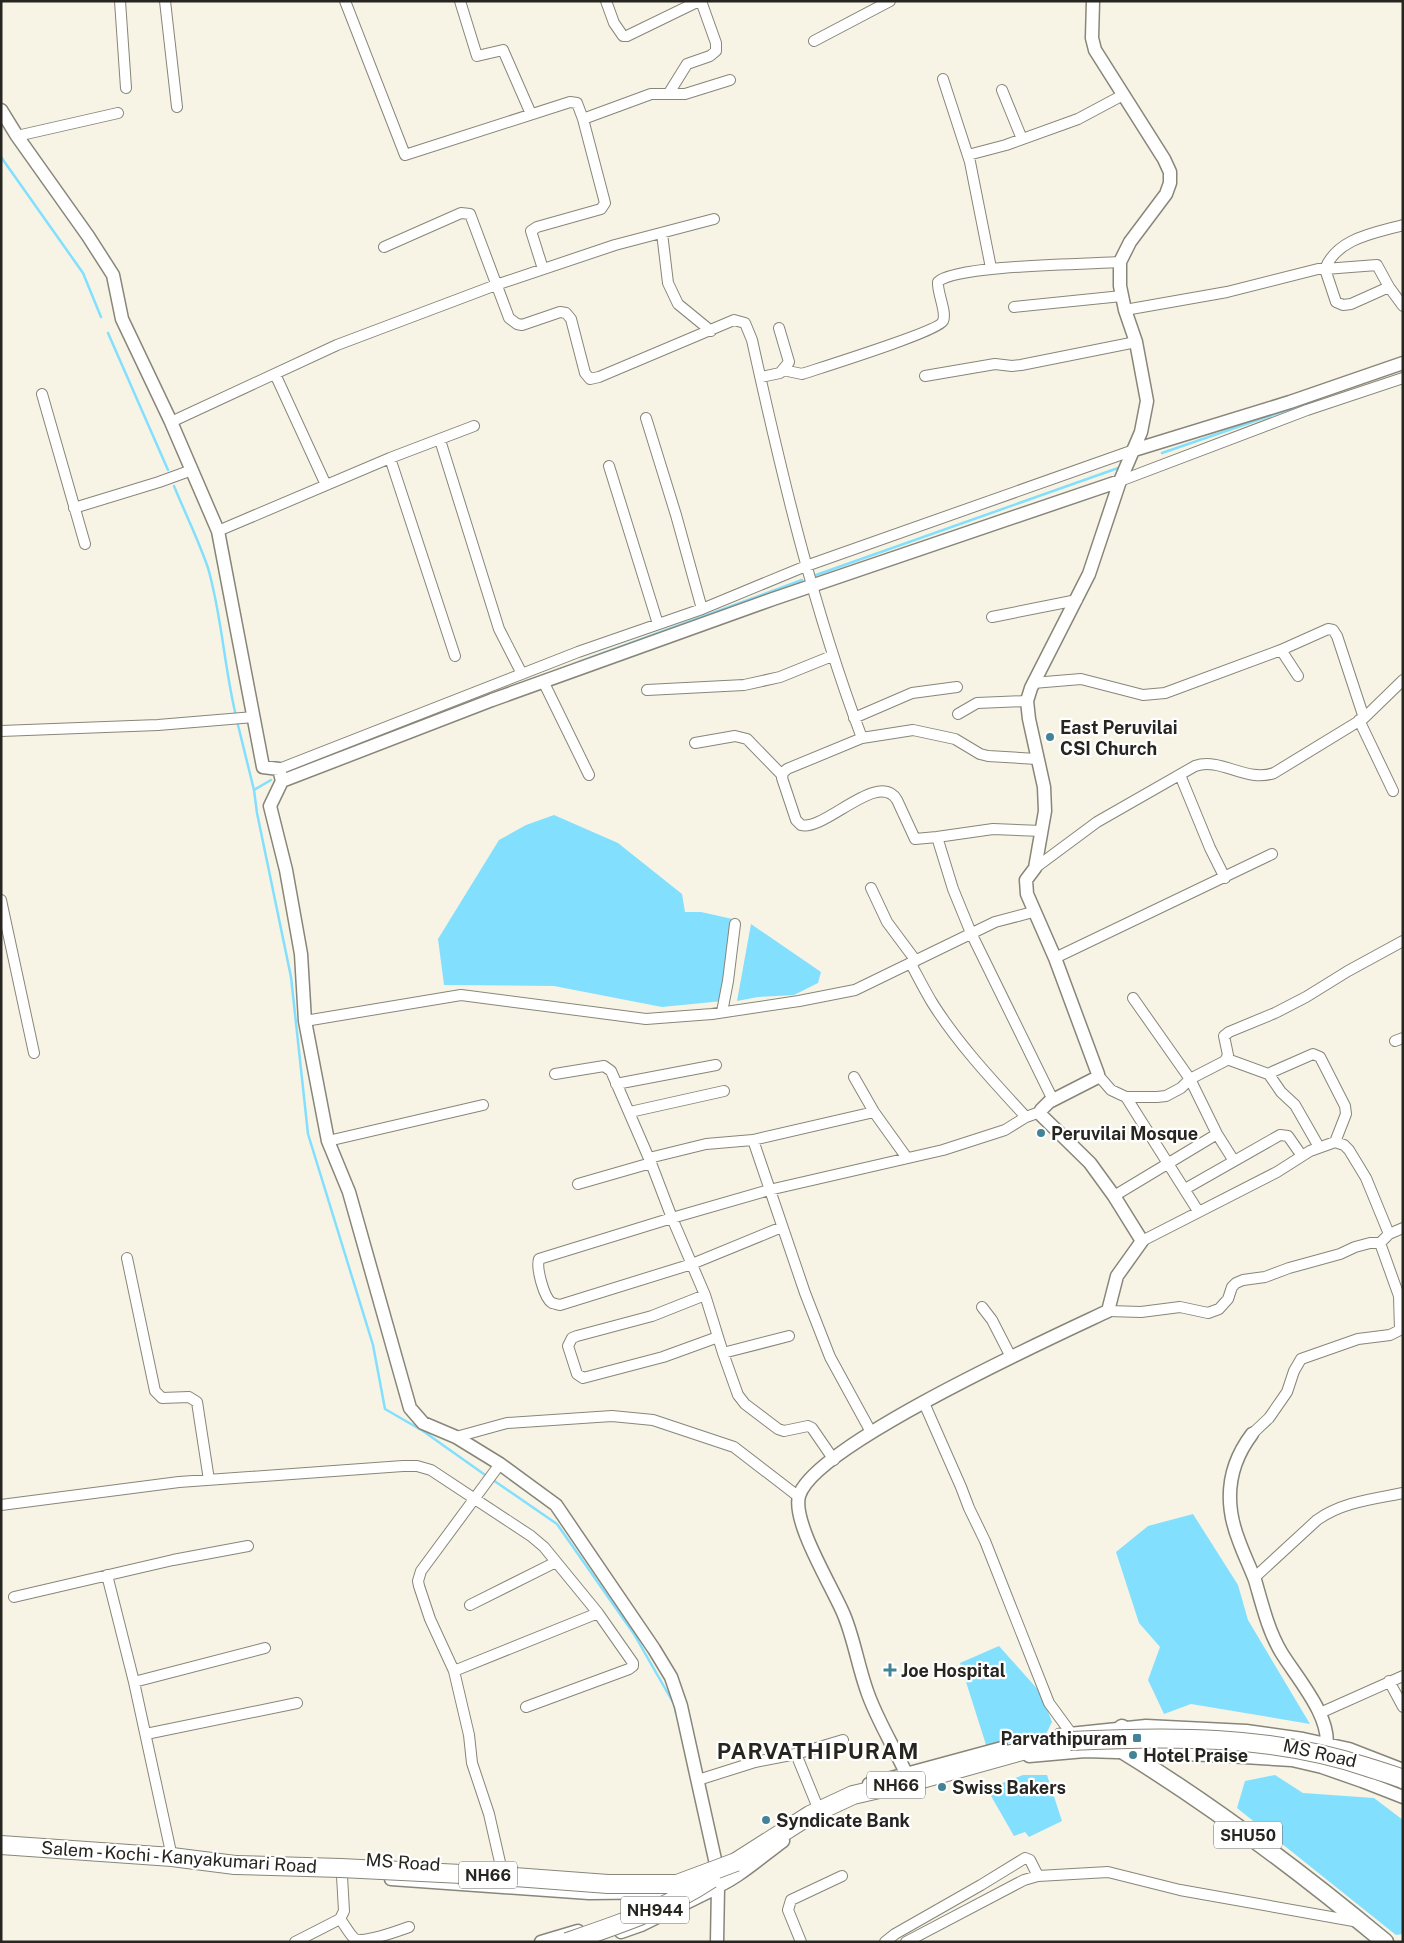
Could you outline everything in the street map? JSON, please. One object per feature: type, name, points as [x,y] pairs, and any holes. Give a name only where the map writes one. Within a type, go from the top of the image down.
[{"type":"highway","name":"Salem - Kochi - Kanyakumari Road","points":[[1,1845],[178,1858],[235,1865],[474,1875],[608,1884],[676,1884],[736,1862],[810,1814],[852,1795],[918,1780],[1040,1746],[1070,1741],[1137,1738],[1230,1741],[1298,1748],[1346,1760],[1403,1779]]},
{"type":"highway","name":"NH944","points":[[567,1942],[654,1911],[685,1896],[736,1862]]},
{"type":"main road","points":[[1122,1728],[1125,1752]]},
{"type":"main road","name":"SHU50","points":[[1125,1752],[1172,1781],[1278,1856],[1385,1942]]},
{"type":"street","points":[[120,1],[126,88]]},
{"type":"street","points":[[165,1],[177,107]]},
{"type":"street","points":[[345,1],[405,155],[570,102],[577,103],[605,199],[604,207],[537,227],[531,231],[543,269]]},
{"type":"street","points":[[460,1],[477,56],[504,50],[531,114]]},
{"type":"street","points":[[606,1],[614,24],[624,36],[700,1],[716,43],[716,51],[710,56],[687,64],[669,94]]},
{"type":"street","points":[[814,41],[890,1]]},
{"type":"street","points":[[1035,868],[1045,811],[1044,787],[1027,701],[1033,683],[1089,574],[1120,481],[1141,432],[1147,401],[1136,342],[1122,296],[1119,273],[1120,262],[1130,242],[1166,194],[1170,182],[1170,172],[1167,165],[1095,50],[1092,38],[1094,2]]},
{"type":"street","points":[[943,78],[968,155],[991,268]]},
{"type":"street","points":[[583,119],[651,94],[685,94],[730,80]]},
{"type":"street","points":[[1002,90],[1022,139]]},
{"type":"street","points":[[968,155],[1022,139],[1078,119],[1124,95]]},
{"type":"street","points":[[1,110],[113,275],[122,319],[171,422],[218,531],[263,768],[281,775],[812,587],[1120,481],[1307,410],[1403,378]]},
{"type":"street","points":[[17,136],[118,112]]},
{"type":"street","points":[[384,247],[465,212],[472,218],[506,313],[512,322],[522,325],[560,312],[566,313],[571,319],[585,373],[590,379],[599,378],[734,320],[745,323],[752,340],[777,453],[806,566],[832,656],[862,738]]},
{"type":"street","points":[[171,422],[337,345],[496,285],[615,245],[714,219]]},
{"type":"street","points":[[1389,286],[1343,306],[1336,302],[1325,269],[1327,263],[1347,243],[1403,225]]},
{"type":"street","points":[[662,233],[668,283],[678,304],[711,331]]},
{"type":"street","points":[[783,370],[802,374],[915,336],[940,325],[944,318],[938,282],[947,277],[991,268],[1120,262]]},
{"type":"street","points":[[1125,310],[1227,292],[1318,269],[1377,265],[1403,306]]},
{"type":"street","points":[[1014,307],[1122,296]]},
{"type":"street","points":[[760,377],[780,373],[789,362],[780,328]]},
{"type":"street","points":[[925,376],[995,364],[1021,365],[1136,342]]},
{"type":"street","points":[[717,1942],[718,1887],[716,1864],[681,1706],[671,1677],[556,1505],[497,1469],[456,1437],[423,1423],[410,1408],[349,1192],[328,1140],[305,1021],[301,954],[286,870],[270,806],[281,775],[522,674],[578,652],[702,609],[806,566],[1134,450],[1290,402],[1403,363]]},
{"type":"street","points":[[275,374],[326,485]]},
{"type":"street","points":[[42,394],[85,544]]},
{"type":"street","points":[[646,418],[702,609]]},
{"type":"street","points":[[218,531],[390,458],[474,426]]},
{"type":"street","points":[[440,440],[499,629],[522,674]]},
{"type":"street","points":[[390,458],[454,656]]},
{"type":"street","points":[[610,466],[658,624]]},
{"type":"street","points":[[74,508],[192,470]]},
{"type":"street","points":[[992,617],[1077,600]]},
{"type":"street","points":[[1033,683],[1081,679],[1143,695],[1165,694],[1281,650],[1323,630],[1333,630],[1337,636],[1361,719],[1393,792]]},
{"type":"street","points":[[1281,650],[1298,676]]},
{"type":"street","points":[[647,690],[744,685],[780,677],[832,656]]},
{"type":"street","points":[[1198,1211],[1126,1098],[1111,1090],[1098,1075],[1055,958],[1034,912],[1026,880],[1035,868],[1097,822],[1195,766],[1207,764],[1250,775],[1268,776],[1286,767],[1361,719],[1403,680]]},
{"type":"street","points":[[543,682],[589,775]]},
{"type":"street","points":[[854,718],[912,693],[957,687]]},
{"type":"street","points":[[958,714],[977,703],[1027,701]]},
{"type":"street","points":[[1,731],[158,725],[254,717]]},
{"type":"street","points":[[782,775],[787,769],[862,738],[913,730],[955,738],[980,754],[988,756],[1037,758]]},
{"type":"street","points":[[695,743],[735,736],[747,739],[782,775],[796,820],[801,825],[812,825],[864,797],[889,792],[894,794],[915,839],[993,829],[1042,831]]},
{"type":"street","points":[[1180,775],[1224,878]]},
{"type":"street","points":[[937,837],[953,889],[970,933],[1053,1100]]},
{"type":"street","points":[[1055,958],[1166,903],[1224,878],[1272,854]]},
{"type":"street","points":[[872,888],[887,922],[913,963],[933,1004],[962,1044],[1026,1117]]},
{"type":"street","points":[[1,900],[34,1053]]},
{"type":"street","points":[[305,1021],[461,996],[646,1019],[722,1012],[799,1001],[855,990],[995,922],[1034,912]]},
{"type":"street","points":[[722,1012],[728,981],[734,924]]},
{"type":"street","points":[[1227,1059],[1228,1055],[1224,1036],[1229,1032],[1306,997],[1348,971],[1403,941]]},
{"type":"street","points":[[1133,998],[1190,1079],[1217,1134],[1234,1161]]},
{"type":"street","points":[[1126,1098],[1166,1096],[1181,1088],[1190,1079],[1227,1059],[1270,1074],[1313,1054],[1319,1056],[1345,1106],[1346,1114],[1335,1142]]},
{"type":"street","points":[[616,1084],[716,1064]]},
{"type":"street","points":[[555,1074],[604,1066],[611,1071],[630,1112],[705,1295],[738,1395],[745,1404],[778,1429],[784,1431],[808,1426],[812,1428],[834,1460]]},
{"type":"street","points":[[1270,1074],[1274,1083],[1295,1105],[1319,1147]]},
{"type":"street","points":[[782,1226],[692,1264],[560,1305],[552,1303],[548,1299],[538,1267],[539,1260],[672,1218],[769,1190],[943,1150],[1006,1130],[1026,1117],[1040,1112],[1043,1107],[1053,1100],[1096,1078],[1098,1075]]},
{"type":"street","points":[[854,1077],[874,1112],[907,1158]]},
{"type":"street","points":[[630,1112],[724,1091]]},
{"type":"street","points":[[328,1140],[482,1105]]},
{"type":"street","points":[[578,1184],[706,1144],[753,1140],[874,1112]]},
{"type":"street","points":[[1040,1112],[1043,1119],[1090,1163],[1114,1196],[1142,1241]]},
{"type":"street","points":[[1114,1196],[1217,1134]]},
{"type":"street","points":[[1185,1189],[1280,1135],[1288,1136],[1302,1156]]},
{"type":"street","points":[[753,1140],[805,1292],[830,1357],[871,1432]]},
{"type":"street","points":[[1108,1311],[1117,1276],[1142,1241],[1277,1172],[1319,1147],[1335,1142],[1344,1145],[1349,1150],[1362,1171],[1389,1234]]},
{"type":"street","points":[[906,1773],[868,1693],[844,1616],[808,1539],[798,1512],[799,1497],[804,1486],[814,1475],[871,1432],[1011,1357],[1108,1311],[1141,1312],[1180,1307],[1208,1314],[1219,1309],[1228,1299],[1232,1287],[1236,1283],[1243,1280],[1265,1277],[1289,1268],[1340,1254],[1355,1247],[1370,1243],[1380,1243],[1389,1234],[1403,1228]]},
{"type":"street","points":[[1322,1768],[1327,1744],[1320,1713],[1279,1649],[1268,1624],[1254,1578],[1234,1526],[1229,1488],[1237,1456],[1252,1434],[1269,1418],[1287,1392],[1294,1371],[1301,1359],[1358,1339],[1390,1335],[1400,1330],[1401,1309],[1398,1281],[1380,1243]]},
{"type":"street","points":[[127,1258],[156,1391],[162,1398],[189,1397],[197,1402],[209,1480]]},
{"type":"street","points":[[705,1295],[652,1316],[577,1336],[572,1338],[568,1346],[577,1374],[583,1378],[663,1357],[718,1338]]},
{"type":"street","points":[[982,1307],[992,1320],[1011,1357]]},
{"type":"street","points":[[723,1353],[789,1336]]},
{"type":"street","points":[[924,1403],[961,1487],[968,1508],[985,1541],[1049,1703],[1071,1733]]},
{"type":"street","points":[[456,1437],[507,1423],[612,1416],[653,1420],[734,1447],[799,1497]]},
{"type":"street","points":[[1,1506],[179,1482],[403,1466],[416,1466],[430,1470],[531,1536],[556,1562],[598,1613],[632,1661],[632,1668],[526,1707]]},
{"type":"street","points":[[497,1469],[421,1571],[418,1581],[430,1619],[454,1671],[469,1735],[472,1763],[490,1814],[502,1870]]},
{"type":"street","points":[[1254,1578],[1328,1512],[1340,1506],[1403,1493]]},
{"type":"street","points":[[14,1597],[173,1560],[248,1546]]},
{"type":"street","points":[[470,1606],[556,1562]]},
{"type":"street","points":[[107,1575],[178,1858],[316,1861],[502,1870],[634,1880],[675,1877],[716,1864],[816,1803],[854,1788],[1042,1738],[1071,1733],[1146,1726],[1246,1731],[1303,1738],[1349,1749],[1403,1770]]},
{"type":"street","points":[[454,1671],[598,1613]]},
{"type":"street","points":[[134,1682],[265,1648]]},
{"type":"street","points":[[1320,1713],[1403,1676]]},
{"type":"street","points":[[1389,1681],[1403,1707]]},
{"type":"street","points":[[146,1734],[297,1703]]},
{"type":"street","points":[[698,1780],[754,1762],[796,1754],[843,1740]]},
{"type":"street","name":"MS Road","points":[[592,1942],[641,1925],[718,1887],[816,1818],[855,1801],[957,1777],[1029,1755],[1078,1751],[1292,1760],[1362,1781],[1403,1797]]},
{"type":"street","points":[[796,1754],[816,1803]]},
{"type":"street","name":"MS Road","points":[[178,1858],[230,1870],[589,1893],[680,1892],[718,1887]]},
{"type":"street","points":[[885,1942],[895,1934],[1024,1858],[1030,1860],[1038,1876]]},
{"type":"street","name":"MS Road","points":[[541,1942],[634,1913],[680,1892],[716,1864]]},
{"type":"street","points":[[906,1942],[1024,1880],[1038,1876],[1108,1872],[1180,1890],[1362,1923]]},
{"type":"street","points":[[295,1942],[340,1920],[344,1911],[342,1876]]},
{"type":"street","points":[[801,1942],[788,1910],[790,1900],[842,1876]]},
{"type":"street","points":[[340,1920],[355,1939],[361,1941],[370,1941],[409,1927]]},
{"type":"water","points":[[554,815],[618,843],[682,894],[685,912],[701,912],[737,920],[723,1001],[662,1007],[554,986],[444,985],[438,939],[499,840],[526,825]]},
{"type":"water","points":[[751,924],[821,972],[818,983],[794,995],[758,997],[737,1001]]},
{"type":"water","points":[[1193,1514],[1238,1585],[1248,1620],[1310,1724],[1191,1704],[1164,1714],[1148,1680],[1160,1647],[1139,1623],[1116,1552],[1148,1526]]},
{"type":"water","points":[[999,1646],[1041,1693],[1052,1722],[1046,1734],[987,1748],[960,1663]]},
{"type":"water","points":[[1023,1775],[1047,1775],[1062,1821],[1029,1837],[1025,1832],[1014,1836],[987,1789]]},
{"type":"water","points":[[1275,1775],[1303,1793],[1374,1798],[1403,1820],[1403,1934],[1396,1935],[1237,1808],[1245,1781]]},
{"type":"waterway","points":[[1,157],[83,273],[101,317]]},
{"type":"waterway","points":[[108,333],[168,470]]},
{"type":"waterway","points":[[1162,453],[1319,399]]},
{"type":"waterway","points":[[816,575],[1121,467]]},
{"type":"waterway","points":[[174,486],[196,537],[213,586],[236,716]]},
{"type":"waterway","points":[[579,662],[802,580]]},
{"type":"waterway","points":[[237,721],[254,790],[257,813],[291,977],[308,1134],[373,1345],[385,1409],[423,1431],[488,1477]]},
{"type":"waterway","points":[[254,790],[271,780]]},
{"type":"waterway","points":[[493,1480],[557,1524],[634,1634],[674,1704],[676,1713]]},
{"type":"place","name":"East Peruvilai CSI Church","points":[[1050,737]]},
{"type":"place","name":"Peruvilai Mosque","points":[[1041,1133]]},
{"type":"place","name":"Joe Hospital","points":[[890,1670]]},
{"type":"place","name":"Parvathipuram","points":[[1137,1738]]},
{"type":"place","name":"Hotel Praise","points":[[1133,1755]]},
{"type":"place","name":"Swiss Bakers","points":[[942,1787]]},
{"type":"place","name":"Syndicate Bank","points":[[766,1820]]},
{"type":"district","name":"PARVATHIPURAM","points":[[818,1751]]}]
